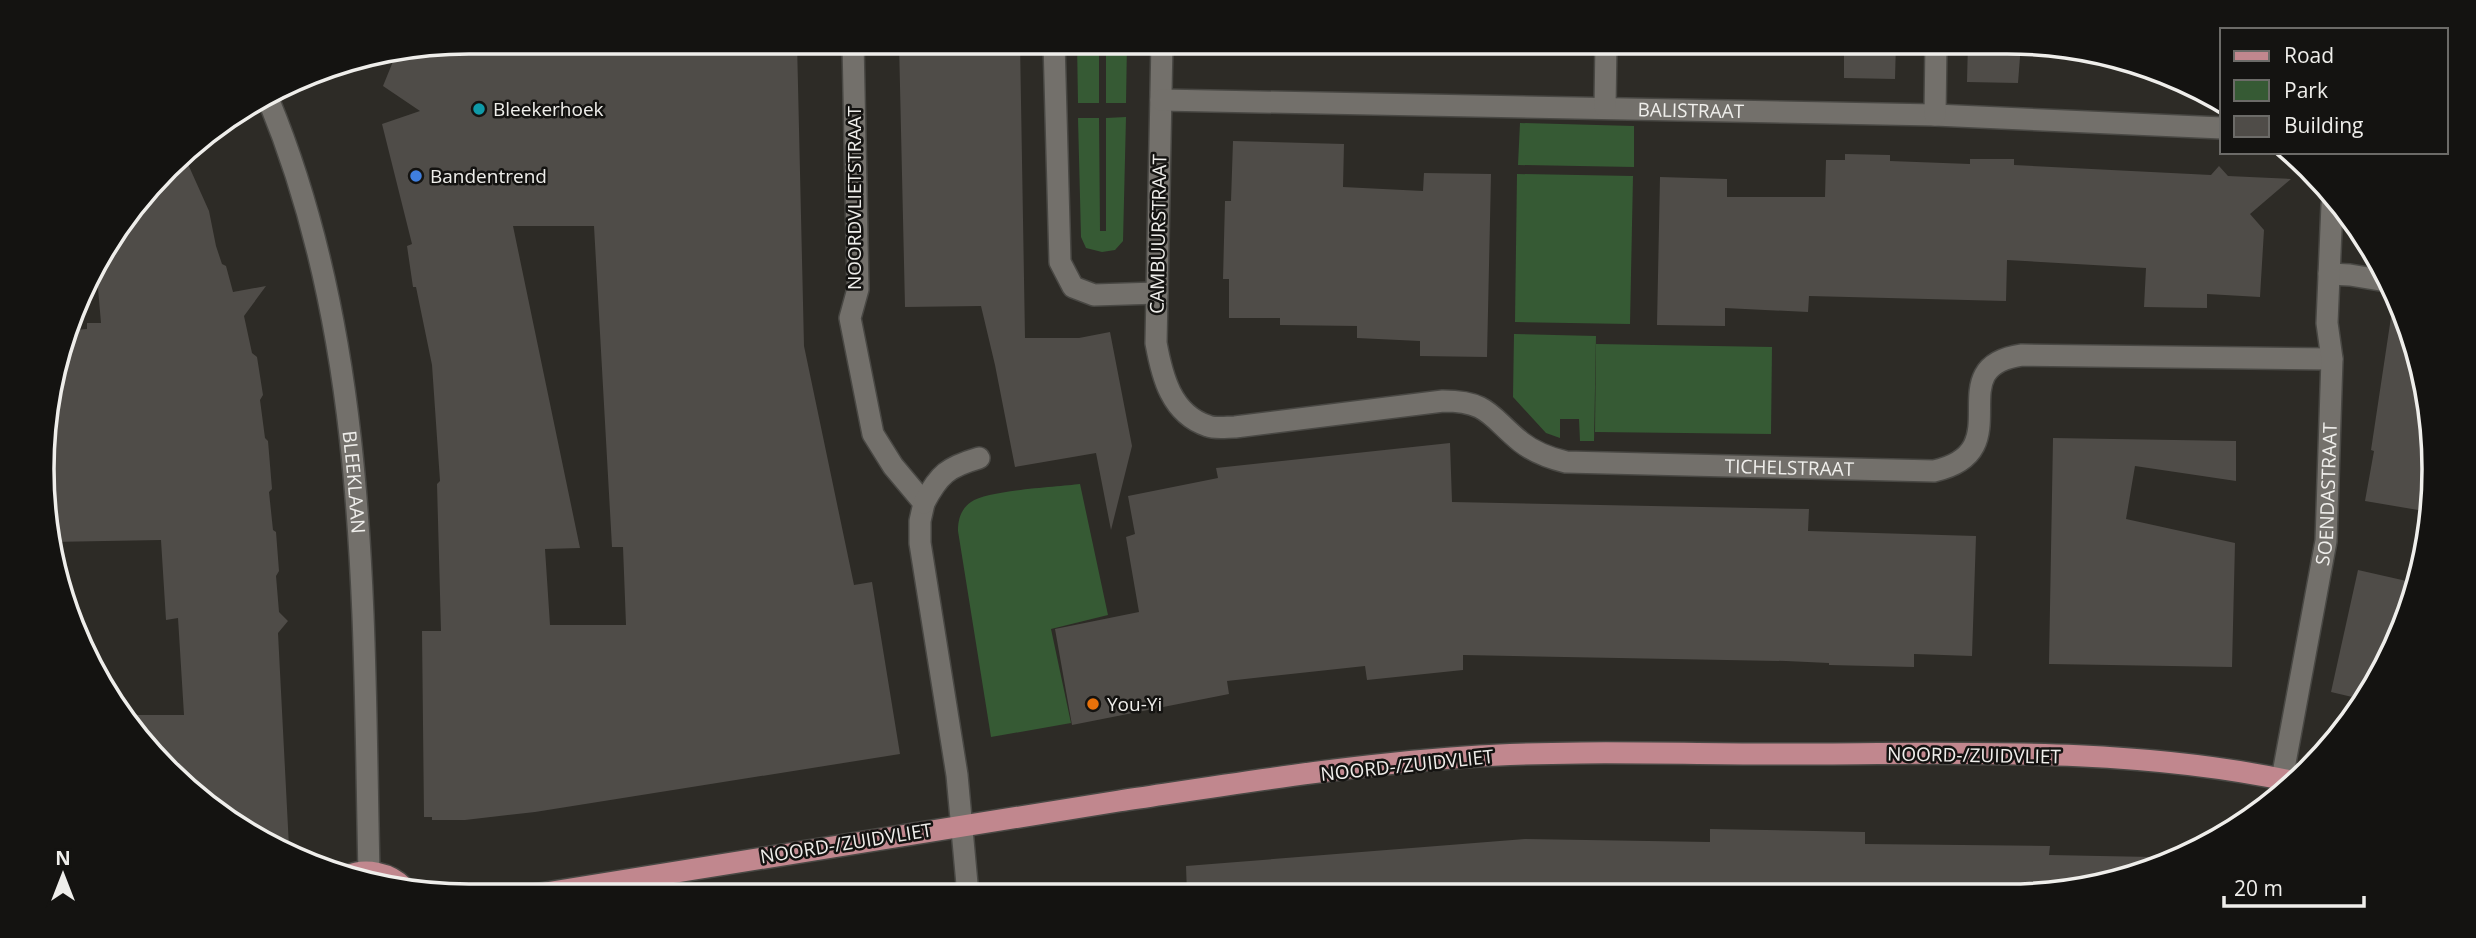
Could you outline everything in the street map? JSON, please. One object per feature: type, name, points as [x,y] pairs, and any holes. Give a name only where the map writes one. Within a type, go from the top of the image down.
[{"type":"main road","name":"NOORD-/ZUIDVLIET","points":[[601,884],[962,825],[1398,763],[1467,757],[1863,754],[2065,756],[2211,768],[2281,780]]},
{"type":"street","name":"NOORDVLIETSTRAAT","points":[[853,54],[858,289],[850,318],[873,434],[893,466],[924,503]]},
{"type":"street","points":[[1054,54],[1060,262],[1073,287],[1094,295],[1157,293]]},
{"type":"street","name":"CAMBUURSTRAAT","points":[[1162,54],[1156,342],[1163,378],[1174,400],[1190,416]]},
{"type":"street","points":[[1605,107],[1606,54]]},
{"type":"street","points":[[1935,115],[1936,54]]},
{"type":"street","name":"BALISTRAAT","points":[[1161,100],[1935,115],[2220,128]]},
{"type":"street","name":"BLEEKLAAN","points":[[271,105],[288,153],[323,272],[349,413],[363,597],[358,869]]},
{"type":"street","name":"SOENDASTRAAT","points":[[2291,771],[2326,541],[2332,359],[2327,323],[2332,212]]},
{"type":"street","points":[[2329,274],[2375,279]]},
{"type":"street","name":"TICHELSTRAAT","points":[[1190,416],[1209,427],[1235,427],[1461,401],[1475,404],[1492,413],[1521,442],[1542,456],[1566,463],[1934,471],[1952,467],[1968,457],[1979,430],[1979,390],[1992,364],[2006,357],[2332,359]]},
{"type":"street","points":[[967,884],[957,775],[920,543],[920,521],[924,503],[936,480],[955,465],[979,458]]},
{"type":"green space","points":[[1077,54],[1099,54],[1099,103],[1078,103]]},
{"type":"green space","points":[[1106,54],[1127,54],[1126,103],[1106,103]]},
{"type":"green space","points":[[1126,117],[1123,241],[1115,250],[1102,252],[1086,248],[1081,237],[1078,118],[1099,118],[1100,231],[1106,231],[1106,118]]},
{"type":"green space","points":[[1520,123],[1634,126],[1634,167],[1518,165]]},
{"type":"green space","points":[[1517,174],[1633,176],[1630,324],[1515,322]]},
{"type":"green space","points":[[1514,334],[1596,336],[1594,441],[1580,441],[1579,419],[1560,419],[1560,438],[1546,433],[1513,397]]},
{"type":"green space","points":[[1596,344],[1772,347],[1771,434],[1595,432]]},
{"type":"green space","points":[[1080,484],[1108,615],[1051,629],[1071,723],[991,737],[958,531],[961,515],[971,502],[979,498]]},
{"type":"building","points":[[797,54],[804,346],[854,585],[872,582],[900,754],[535,812],[465,820],[432,820],[432,817],[424,817],[422,631],[441,631],[437,484],[440,481],[432,365],[416,287],[413,287],[407,246],[412,244],[382,124],[420,111],[383,86],[393,61],[442,55]],"holes":[[[513,226],[594,226],[612,547],[623,547],[626,625],[550,625],[545,549],[580,548]]]},
{"type":"building","points":[[899,54],[1020,54],[1025,338],[1079,338],[1110,332],[1132,446],[1111,530],[1096,453],[1015,467],[981,306],[905,307]]},
{"type":"building","points":[[1844,54],[1896,54],[1895,79],[1844,78]]},
{"type":"building","points":[[1968,54],[2020,54],[2018,83],[1967,82]]},
{"type":"building","points":[[1233,141],[1344,144],[1343,187],[1423,191],[1424,173],[1491,174],[1487,357],[1420,356],[1420,341],[1357,338],[1357,326],[1280,325],[1280,318],[1229,318],[1229,279],[1223,279],[1225,201],[1231,201]]},
{"type":"building","points":[[1845,154],[1890,155],[1890,161],[1970,164],[1970,159],[2014,159],[2014,165],[2211,175],[2219,166],[2228,176],[2291,179],[2250,214],[2264,230],[2260,297],[2207,294],[2207,308],[2144,307],[2146,268],[2007,260],[2006,301],[1809,296],[1808,312],[1725,308],[1725,326],[1657,325],[1660,177],[1727,179],[1727,197],[1825,197],[1826,160],[1845,160]]},
{"type":"building","points":[[188,164],[209,211],[216,246],[222,264],[226,266],[233,292],[266,286],[244,316],[252,353],[257,357],[263,395],[260,400],[265,438],[268,441],[272,489],[269,492],[279,571],[276,576],[279,612],[288,621],[278,633],[289,842],[239,814],[196,781],[157,742],[136,715],[184,715],[178,618],[166,620],[161,540],[61,542],[54,469],[62,388],[78,330],[87,329],[87,323],[101,323],[98,285],[110,262],[140,217]]},
{"type":"building","points":[[2392,314],[2408,362],[2418,415],[2422,469],[2419,510],[2365,501],[2374,451],[2371,450]]},
{"type":"building","points":[[2053,438],[2236,441],[2236,481],[2135,466],[2126,519],[2235,543],[2232,667],[2049,664]]},
{"type":"building","points":[[1450,443],[1452,502],[1809,509],[1808,531],[1976,536],[1972,656],[1914,654],[1914,667],[1786,661],[1463,655],[1463,670],[1367,680],[1365,666],[1227,681],[1229,694],[1072,725],[1055,629],[1139,612],[1126,537],[1135,534],[1128,496],[1218,478],[1216,468]]},
{"type":"building","points":[[2358,570],[2406,581],[2379,652],[2353,697],[2331,692]]},
{"type":"building","points":[[1710,829],[1865,832],[1865,844],[2050,846],[2049,855],[2152,857],[2088,876],[2007,884],[1187,884],[1186,866],[1525,839],[1710,842]]},
{"type":"place","name":"Bleekerhoek","points":[[479,109]]},
{"type":"place","name":"Bandentrend","points":[[416,176]]},
{"type":"place","name":"You-Yi","points":[[1093,704]]}]
